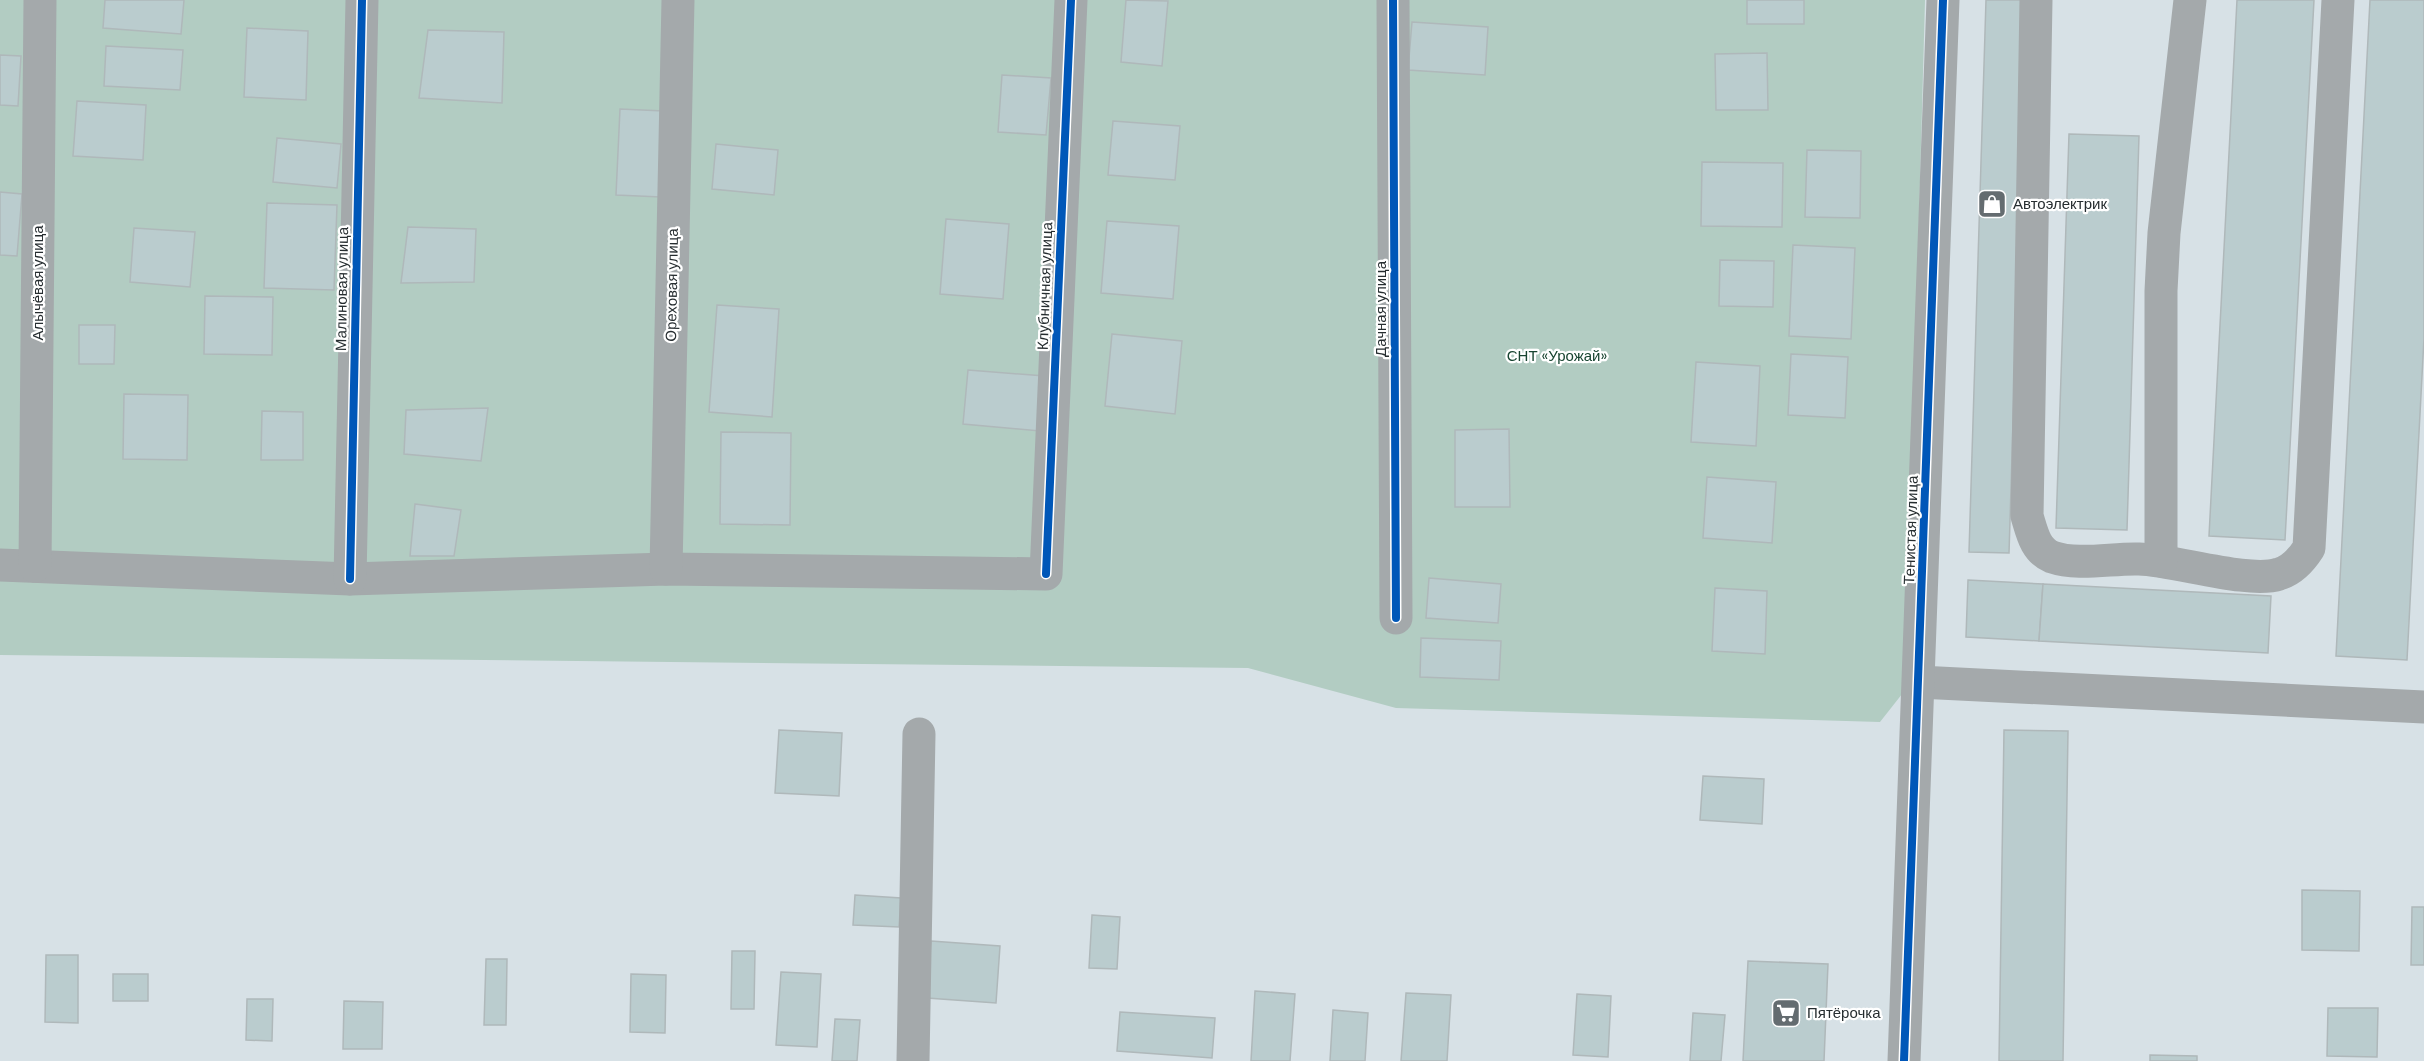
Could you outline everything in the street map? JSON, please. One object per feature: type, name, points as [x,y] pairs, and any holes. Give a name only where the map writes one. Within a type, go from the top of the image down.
[{"type":"street","name":"Алычёвая улица","points":[[35,566],[40,0]]},
{"type":"street","name":"Малиновая улица","points":[[350,579],[362,0]]},
{"type":"street","name":"Ореховая улица","points":[[666,569],[678,0]]},
{"type":"street","name":"Клубничная улица","points":[[666,569],[1046,574],[1071,0]]},
{"type":"street","name":"Дачная улица","points":[[1393,0],[1396,618]]},
{"type":"street","name":"Тенистая улица","points":[[1904,1061],[1943,0]]},
{"type":"street","points":[[2037,0],[2027,516],[2034,542],[2051,556],[2071,560],[2161,561],[2258,576],[2278,574],[2290,569],[2301,561],[2309,548],[2338,0]]},
{"type":"street","points":[[2161,561],[2161,291],[2164,233],[2190,0]]},
{"type":"street","points":[[0,565],[350,579],[666,569]]},
{"type":"street","points":[[1919,682],[2424,707]]},
{"type":"street","points":[[913,1061],[919,734]]},
{"type":"green space","name":"СНТ «Урожай»","points":[[0,0],[1925,0],[1906,689],[1880,722],[1396,708],[1248,668],[0,655]]},
{"type":"building","points":[[105,0],[184,0],[181,34],[103,28]]},
{"type":"building","points":[[1126,0],[1168,1],[1162,66],[1121,62]]},
{"type":"building","points":[[1747,0],[1804,0],[1804,24],[1747,24]]},
{"type":"building","points":[[1986,0],[2026,0],[2009,553],[1969,552]]},
{"type":"building","points":[[2237,0],[2314,0],[2285,540],[2209,536]]},
{"type":"building","points":[[2370,0],[2424,0],[2424,338],[2407,660],[2336,656]]},
{"type":"building","points":[[1412,22],[1488,27],[1485,75],[1408,70]]},
{"type":"building","points":[[247,28],[308,31],[306,100],[244,97]]},
{"type":"building","points":[[428,30],[504,32],[502,103],[419,98]]},
{"type":"building","points":[[106,46],[183,50],[180,90],[104,86]]},
{"type":"building","points":[[1767,53],[1768,110],[1716,110],[1715,54]]},
{"type":"building","points":[[0,55],[21,56],[18,106],[0,105]]},
{"type":"building","points":[[1002,75],[1051,78],[1046,135],[998,132]]},
{"type":"building","points":[[77,101],[146,105],[143,160],[73,156]]},
{"type":"building","points":[[620,109],[664,111],[661,197],[616,195]]},
{"type":"building","points":[[1113,121],[1180,126],[1175,180],[1108,175]]},
{"type":"building","points":[[2069,134],[2139,136],[2127,530],[2056,528]]},
{"type":"building","points":[[277,138],[341,144],[337,188],[273,182]]},
{"type":"building","points":[[716,144],[778,150],[774,195],[712,189]]},
{"type":"building","points":[[1807,150],[1861,151],[1860,218],[1805,217]]},
{"type":"building","points":[[1702,162],[1783,163],[1782,227],[1701,226]]},
{"type":"building","points":[[0,192],[22,194],[17,256],[0,255]]},
{"type":"building","points":[[267,203],[337,205],[334,290],[264,288]]},
{"type":"building","points":[[946,219],[1009,224],[1003,299],[940,294]]},
{"type":"building","points":[[1107,221],[1179,226],[1173,299],[1101,293]]},
{"type":"building","points":[[408,227],[476,229],[474,282],[401,283]]},
{"type":"building","points":[[134,228],[195,232],[190,287],[130,282]]},
{"type":"building","points":[[1793,245],[1855,248],[1851,339],[1789,336]]},
{"type":"building","points":[[1720,260],[1774,261],[1773,307],[1719,306]]},
{"type":"building","points":[[205,296],[273,297],[272,355],[204,354]]},
{"type":"building","points":[[717,305],[779,309],[772,417],[709,412]]},
{"type":"building","points":[[79,325],[115,325],[114,364],[79,364]]},
{"type":"building","points":[[1112,334],[1182,341],[1175,414],[1105,406]]},
{"type":"building","points":[[1791,354],[1848,357],[1845,418],[1788,415]]},
{"type":"building","points":[[1696,362],[1760,366],[1756,446],[1691,442]]},
{"type":"building","points":[[968,370],[1045,376],[1040,431],[963,424]]},
{"type":"building","points":[[124,394],[188,395],[187,460],[123,459]]},
{"type":"building","points":[[488,408],[481,461],[404,454],[406,410]]},
{"type":"building","points":[[262,411],[303,412],[303,460],[261,460]]},
{"type":"building","points":[[1509,429],[1510,507],[1455,507],[1455,430]]},
{"type":"building","points":[[721,432],[791,433],[790,525],[720,524]]},
{"type":"building","points":[[1707,477],[1776,482],[1772,543],[1703,538]]},
{"type":"building","points":[[415,504],[461,510],[454,556],[410,556]]},
{"type":"building","points":[[1429,578],[1501,584],[1498,623],[1426,618]]},
{"type":"building","points":[[1968,580],[2043,584],[2039,641],[1966,637]]},
{"type":"building","points":[[2043,584],[2271,596],[2268,653],[2039,641]]},
{"type":"building","points":[[1715,588],[1767,591],[1765,654],[1712,651]]},
{"type":"building","points":[[1421,638],[1501,641],[1499,680],[1420,677]]},
{"type":"building","points":[[779,730],[842,733],[839,796],[775,793]]},
{"type":"building","points":[[2004,730],[2068,731],[2063,1061],[1999,1061]]},
{"type":"building","points":[[1703,776],[1764,779],[1762,824],[1700,820]]},
{"type":"building","points":[[2302,890],[2360,891],[2359,951],[2302,950]]},
{"type":"building","points":[[855,895],[901,898],[899,927],[853,925]]},
{"type":"building","points":[[2412,907],[2424,907],[2424,965],[2411,965]]},
{"type":"building","points":[[1092,915],[1120,917],[1117,969],[1089,968]]},
{"type":"building","points":[[931,941],[1000,946],[996,1003],[927,998]]},
{"type":"building","points":[[732,951],[755,951],[754,1009],[731,1009]]},
{"type":"building","points":[[46,955],[78,955],[78,1023],[45,1022]]},
{"type":"building","points":[[486,959],[507,959],[506,1025],[484,1025]]},
{"type":"building","name":"Пятёрочка","points":[[1748,961],[1828,964],[1824,1061],[1743,1061]]},
{"type":"building","points":[[781,972],[821,974],[817,1047],[776,1045]]},
{"type":"building","points":[[113,974],[148,974],[148,1001],[113,1001]]},
{"type":"building","points":[[631,974],[666,975],[665,1033],[630,1032]]},
{"type":"building","points":[[1255,991],[1295,994],[1290,1061],[1251,1061]]},
{"type":"building","points":[[1406,993],[1451,995],[1447,1061],[1401,1061]]},
{"type":"building","points":[[1577,994],[1611,996],[1608,1057],[1573,1055]]},
{"type":"building","points":[[247,999],[273,999],[272,1041],[246,1040]]},
{"type":"building","points":[[344,1001],[383,1002],[382,1049],[343,1049]]},
{"type":"building","points":[[2328,1008],[2378,1008],[2377,1057],[2327,1056]]},
{"type":"building","points":[[1333,1010],[1368,1013],[1365,1061],[1330,1061]]},
{"type":"building","points":[[1120,1012],[1215,1018],[1212,1058],[1117,1051]]},
{"type":"building","points":[[1693,1013],[1725,1015],[1721,1061],[1690,1061]]},
{"type":"building","points":[[835,1019],[860,1020],[857,1061],[832,1061]]},
{"type":"building","points":[[2150,1055],[2197,1056],[2197,1061],[2150,1061]]},
{"type":"cycle path","points":[[350,579],[362,0]]},
{"type":"cycle path","points":[[1046,574],[1071,0]]},
{"type":"cycle path","points":[[1393,0],[1396,618]]},
{"type":"cycle path","points":[[1904,1061],[1943,0]]},
{"type":"place","name":"Автоэлектрик","points":[[1992,204]]},
{"type":"place","name":"Пятёрочка","points":[[1786,1013]]}]
